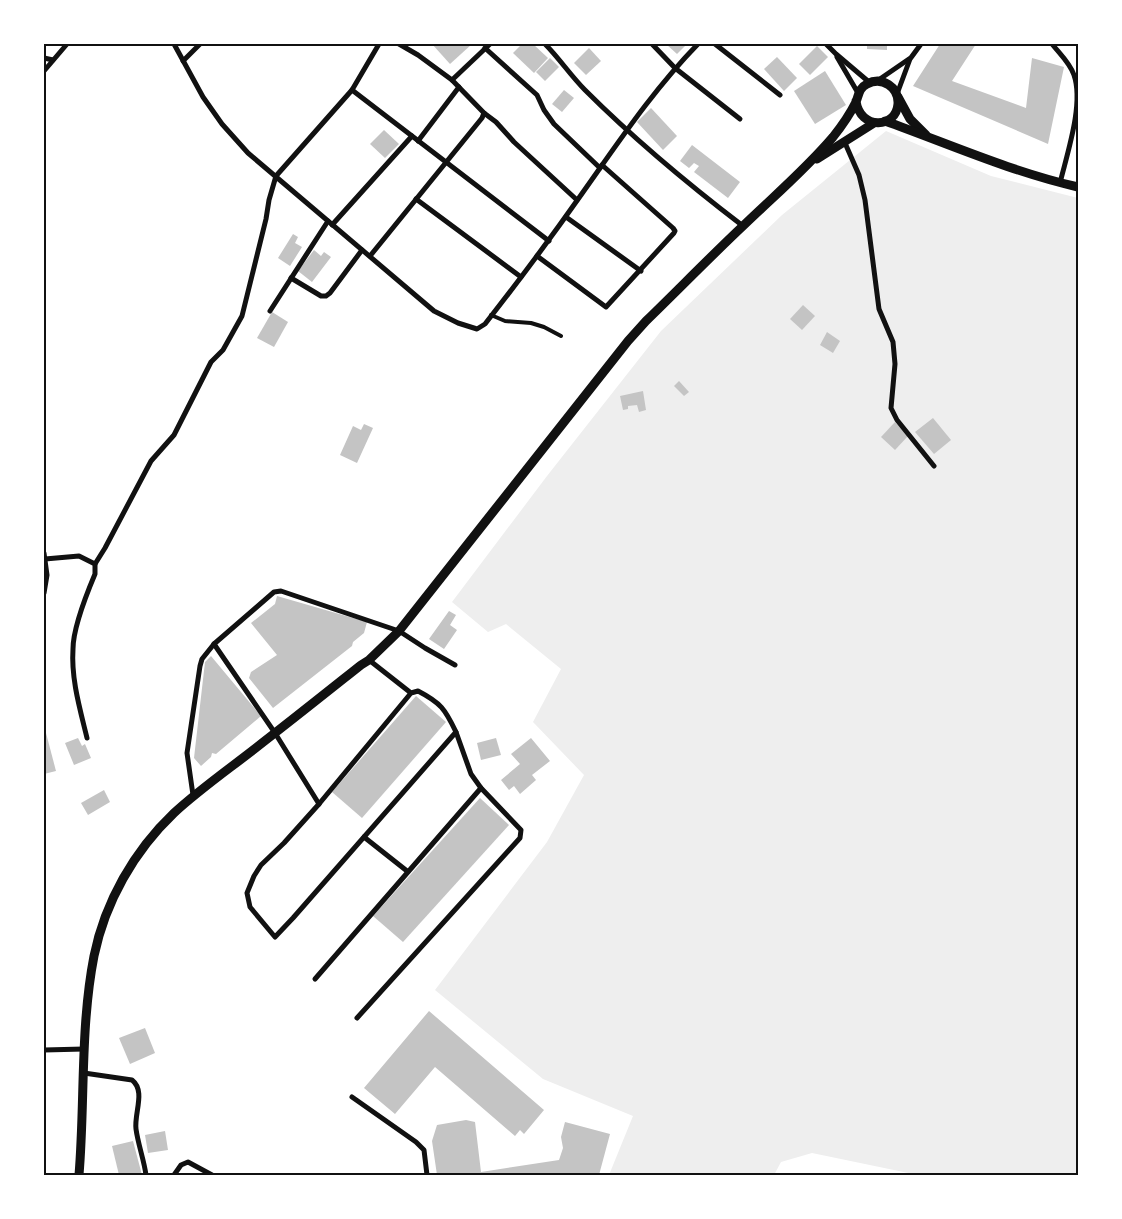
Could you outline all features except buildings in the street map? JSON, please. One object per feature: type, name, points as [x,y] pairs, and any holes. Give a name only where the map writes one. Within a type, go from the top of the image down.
[{"type":"street","points":[[44,71],[67,44]]},
{"type":"street","points":[[174,44],[203,96],[222,124],[248,153],[434,310],[458,323],[477,329],[492,315],[549,241],[627,130],[674,68],[698,44]]},
{"type":"street","points":[[183,61],[200,44]]},
{"type":"street","points":[[87,738],[76,690],[72,648],[95,574],[96,564],[151,461],[170,441],[211,362],[223,350],[242,316],[276,176],[352,90],[379,44]]},
{"type":"street","points":[[399,44],[418,55],[452,80],[514,142],[577,200]]},
{"type":"street","points":[[452,80],[490,44]]},
{"type":"street","points":[[545,44],[584,89],[627,130],[700,193],[743,226]]},
{"type":"street","points":[[652,44],[674,68],[740,119]]},
{"type":"street","points":[[715,44],[780,95]]},
{"type":"street","points":[[826,44],[836,54],[873,81],[888,84],[897,95],[910,119],[928,136]]},
{"type":"street","points":[[885,121],[898,107],[897,95],[910,59],[921,44]]},
{"type":"street","points":[[1052,44],[1069,64],[1075,76],[1077,87],[1076,119],[1060,183]]},
{"type":"street","points":[[485,48],[538,94],[546,115],[554,124],[675,231],[641,271],[606,307],[537,256]]},
{"type":"street","points":[[836,54],[857,97],[857,109],[866,120],[874,123]]},
{"type":"street","points":[[44,58],[53,60]]},
{"type":"street","points":[[79,1175],[84,1049],[94,954],[106,915],[128,870],[143,848],[163,825],[194,796],[369,660],[399,631],[646,320],[811,163],[836,133],[863,86],[910,59]]},
{"type":"street","points":[[418,141],[459,87]]},
{"type":"street","points":[[352,90],[549,241]]},
{"type":"street","points":[[370,256],[482,118],[484,113]]},
{"type":"street","points":[[811,163],[874,123],[885,121],[990,161],[1078,187]]},
{"type":"street","points":[[270,311],[330,223],[412,136]]},
{"type":"street","points":[[845,143],[859,175],[865,200],[879,309],[893,342],[895,364],[890,408],[897,420],[934,466]]},
{"type":"street","points":[[416,199],[521,277]]},
{"type":"street","points":[[566,216],[641,271]]},
{"type":"street","points":[[291,278],[320,296],[326,296],[362,250]]},
{"type":"street","points":[[44,593],[46,575],[44,556],[79,556],[96,564]]},
{"type":"street","points":[[194,796],[187,753],[202,659],[214,644],[274,592],[281,591],[399,631],[455,665]]},
{"type":"street","points":[[214,644],[275,733],[319,804]]},
{"type":"street","points":[[369,660],[411,693]]},
{"type":"street","points":[[357,1018],[520,838],[521,830],[481,788],[471,774],[456,732],[446,710],[418,690],[411,693],[319,804],[284,844],[261,865],[247,893],[250,907],[274,936],[293,918],[456,732]]},
{"type":"street","points":[[315,979],[481,788]]},
{"type":"street","points":[[364,837],[407,871]]},
{"type":"street","points":[[44,1050],[84,1049]]},
{"type":"street","points":[[84,1073],[132,1080],[136,1083],[139,1088],[136,1127],[146,1175]]},
{"type":"street","points":[[352,1097],[416,1142],[424,1150],[428,1175]]},
{"type":"street","points":[[174,1175],[181,1165],[188,1162],[212,1175]]},
{"type":"lane","points":[[492,315],[505,321],[544,326],[561,336]]},
{"type":"shaded area","points":[[886,131],[991,176],[1078,198],[1078,1175],[918,1175],[812,1153],[781,1162],[774,1175],[609,1175],[633,1116],[543,1079],[435,990],[547,842],[584,775],[533,722],[561,669],[506,624],[488,632],[452,602],[547,476],[661,331],[782,215]]}]
